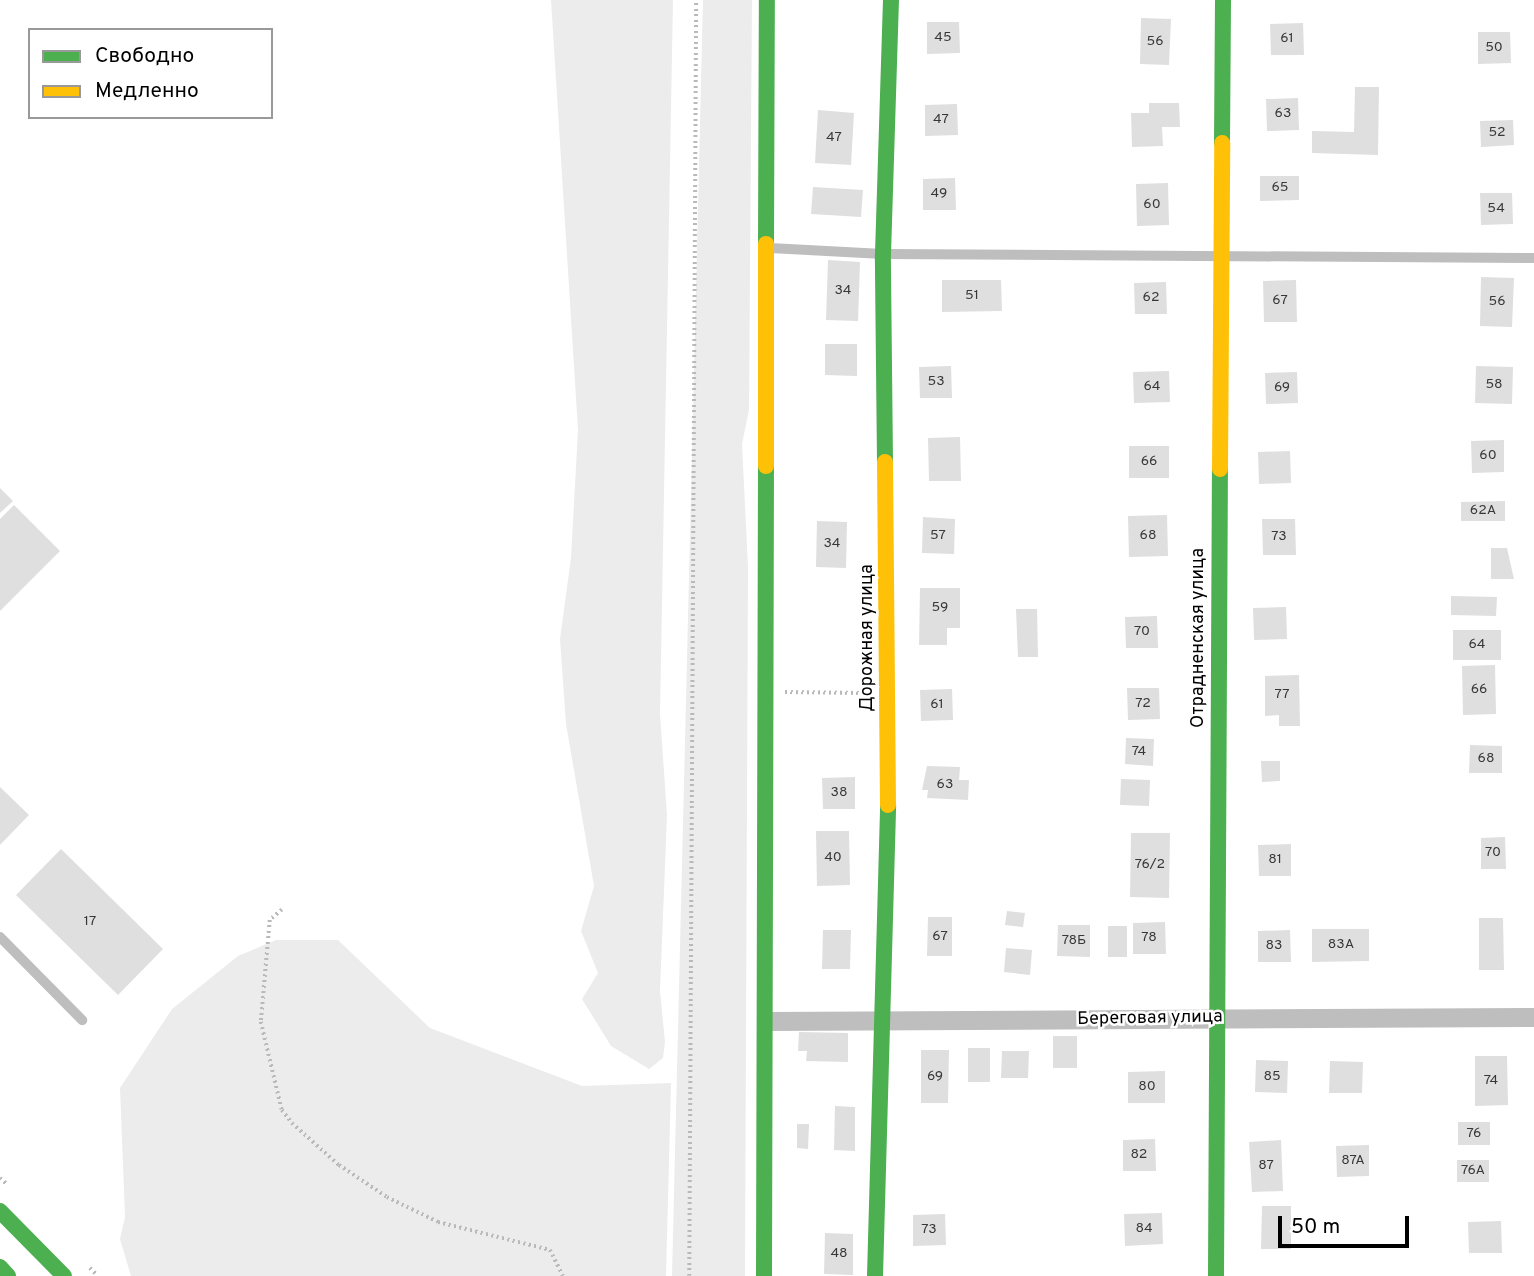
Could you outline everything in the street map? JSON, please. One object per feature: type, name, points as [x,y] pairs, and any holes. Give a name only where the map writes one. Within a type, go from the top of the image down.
[{"type":"main road","points":[[764,1276],[768,692],[767,0]]},
{"type":"main road","name":"Дорожная улица","points":[[875,1276],[884,1024],[888,694],[883,254],[891,0]]},
{"type":"main road","name":"Отрадненская улица","points":[[1216,1276],[1219,254],[1223,0]]},
{"type":"main road","points":[[0,1211],[64,1276]]},
{"type":"main road","points":[[0,1268],[8,1276]]},
{"type":"street","name":"Береговая улица","points":[[766,1021],[884,1024],[1217,1018],[1534,1017]]},
{"type":"lane","points":[[766,247],[883,254],[1534,258]]},
{"type":"lane","points":[[0,936],[82,1020]]},
{"type":"path","points":[[689,1276],[696,0]]},
{"type":"path","points":[[768,692],[888,694]]},
{"type":"path","points":[[282,910],[270,920],[261,1022],[282,1110],[292,1124],[339,1166],[387,1197],[439,1222],[550,1250],[563,1276]]},
{"type":"shaded area","points":[[551,0],[673,0],[660,714],[667,815],[660,991],[665,1042],[663,1058],[649,1069],[611,1046],[582,999],[598,973],[581,931],[594,886],[566,724],[560,639],[571,558],[578,430]]},
{"type":"shaded area","points":[[703,0],[752,0],[749,410],[742,444],[748,567],[745,1276],[672,1276]]},
{"type":"shaded area","points":[[276,940],[338,940],[430,1028],[582,1086],[671,1083],[666,1276],[131,1276],[120,1239],[125,1217],[120,1088],[172,1009],[238,956]]},
{"type":"building","points":[[1141,18],[1171,19],[1169,65],[1140,64]]},
{"type":"building","points":[[927,22],[959,22],[960,53],[927,54]]},
{"type":"building","points":[[1303,23],[1304,55],[1271,55],[1270,24]]},
{"type":"building","points":[[1478,32],[1510,32],[1511,63],[1478,64]]},
{"type":"building","points":[[1355,87],[1379,87],[1378,155],[1312,153],[1312,131],[1354,132]]},
{"type":"building","points":[[1298,98],[1299,130],[1267,131],[1266,99]]},
{"type":"building","points":[[1149,103],[1179,103],[1180,127],[1162,127],[1163,146],[1132,147],[1131,113],[1149,113]]},
{"type":"building","points":[[957,104],[958,135],[925,136],[925,105]]},
{"type":"building","points":[[818,110],[854,113],[851,165],[815,163]]},
{"type":"building","points":[[1513,120],[1514,145],[1481,147],[1480,121]]},
{"type":"building","points":[[1260,176],[1299,176],[1299,200],[1260,201]]},
{"type":"building","points":[[955,178],[956,210],[923,210],[923,179]]},
{"type":"building","points":[[1168,183],[1169,225],[1137,226],[1136,184]]},
{"type":"building","points":[[813,187],[863,190],[861,217],[811,214]]},
{"type":"building","points":[[1480,193],[1512,193],[1513,224],[1481,225]]},
{"type":"building","points":[[828,260],[860,262],[858,321],[826,320]]},
{"type":"building","points":[[1481,277],[1514,278],[1512,327],[1480,326]]},
{"type":"building","points":[[942,280],[1001,280],[1002,311],[942,312]]},
{"type":"building","points":[[1296,280],[1297,322],[1264,322],[1263,281]]},
{"type":"building","points":[[1166,282],[1167,314],[1135,314],[1134,283]]},
{"type":"building","points":[[825,344],[857,344],[857,376],[825,375]]},
{"type":"building","points":[[951,366],[952,398],[920,398],[919,367]]},
{"type":"building","points":[[1476,366],[1513,367],[1512,404],[1475,403]]},
{"type":"building","points":[[1169,371],[1170,402],[1134,403],[1133,372]]},
{"type":"building","points":[[1297,372],[1298,403],[1266,404],[1265,373]]},
{"type":"building","points":[[960,437],[961,481],[929,481],[928,438]]},
{"type":"building","points":[[1504,440],[1504,472],[1472,473],[1471,441]]},
{"type":"building","points":[[1129,446],[1169,446],[1169,478],[1129,478]]},
{"type":"building","points":[[1290,451],[1291,483],[1259,484],[1258,452]]},
{"type":"building","points":[[0,488],[13,501],[0,513]]},
{"type":"building","points":[[1505,501],[1505,521],[1461,521],[1461,502]]},
{"type":"building","points":[[14,505],[60,551],[0,611],[0,519]]},
{"type":"building","points":[[1167,515],[1168,556],[1129,557],[1128,516]]},
{"type":"building","points":[[923,517],[955,519],[954,554],[922,553]]},
{"type":"building","points":[[1262,519],[1295,519],[1296,555],[1263,555]]},
{"type":"building","points":[[817,521],[847,522],[846,568],[816,567]]},
{"type":"building","points":[[1491,548],[1507,548],[1514,579],[1491,579]]},
{"type":"building","points":[[920,588],[960,588],[960,628],[947,628],[947,645],[919,645]]},
{"type":"building","points":[[1451,596],[1497,597],[1496,616],[1451,615]]},
{"type":"building","points":[[1286,607],[1287,639],[1254,640],[1253,608]]},
{"type":"building","points":[[1016,609],[1037,609],[1038,657],[1018,657]]},
{"type":"building","points":[[1157,616],[1158,648],[1126,648],[1125,617]]},
{"type":"building","points":[[1453,630],[1501,630],[1501,660],[1453,660]]},
{"type":"building","points":[[1495,665],[1496,714],[1463,715],[1462,666]]},
{"type":"building","points":[[1299,675],[1300,726],[1279,726],[1279,715],[1265,716],[1265,676]]},
{"type":"building","points":[[1127,688],[1159,688],[1160,719],[1128,720]]},
{"type":"building","points":[[952,689],[953,720],[921,721],[920,690]]},
{"type":"building","points":[[1126,738],[1154,739],[1153,766],[1125,764]]},
{"type":"building","points":[[1470,745],[1502,746],[1502,773],[1469,773]]},
{"type":"building","points":[[1261,761],[1280,761],[1280,781],[1262,782]]},
{"type":"building","points":[[927,766],[960,767],[959,780],[969,780],[968,800],[927,798],[928,790],[922,790]]},
{"type":"building","points":[[855,777],[855,809],[823,809],[822,778]]},
{"type":"building","points":[[1121,779],[1150,780],[1149,806],[1120,805]]},
{"type":"building","points":[[0,787],[29,815],[0,845]]},
{"type":"building","points":[[816,831],[849,831],[850,885],[817,886]]},
{"type":"building","points":[[1131,833],[1170,833],[1169,898],[1130,897]]},
{"type":"building","points":[[1505,837],[1506,869],[1481,869],[1481,838]]},
{"type":"building","points":[[1291,844],[1291,876],[1259,876],[1258,845]]},
{"type":"building","points":[[61,849],[163,949],[118,995],[16,895]]},
{"type":"building","points":[[1007,911],[1025,913],[1023,927],[1005,925]]},
{"type":"building","points":[[928,917],[952,917],[952,956],[927,956]]},
{"type":"building","points":[[1479,918],[1503,918],[1504,970],[1479,970]]},
{"type":"building","points":[[1165,922],[1166,954],[1133,954],[1133,923]]},
{"type":"building","points":[[1058,925],[1090,925],[1090,957],[1057,956]]},
{"type":"building","points":[[1108,926],[1127,926],[1127,957],[1108,957]]},
{"type":"building","points":[[1312,929],[1369,929],[1369,961],[1312,962]]},
{"type":"building","points":[[823,930],[851,930],[850,969],[822,969]]},
{"type":"building","points":[[1290,930],[1291,962],[1258,962],[1258,931]]},
{"type":"building","points":[[1006,948],[1032,950],[1030,975],[1004,972]]},
{"type":"building","points":[[799,1032],[848,1033],[848,1062],[806,1061],[807,1051],[798,1051]]},
{"type":"building","points":[[1053,1036],[1077,1036],[1077,1068],[1053,1068]]},
{"type":"building","points":[[968,1048],[990,1048],[990,1082],[968,1082]]},
{"type":"building","points":[[921,1050],[949,1050],[948,1103],[921,1103]]},
{"type":"building","points":[[1002,1051],[1029,1051],[1028,1078],[1001,1078]]},
{"type":"building","points":[[1475,1056],[1507,1056],[1508,1105],[1475,1106]]},
{"type":"building","points":[[1256,1060],[1288,1061],[1287,1093],[1255,1092]]},
{"type":"building","points":[[1330,1061],[1363,1062],[1362,1093],[1329,1093]]},
{"type":"building","points":[[1165,1071],[1165,1103],[1128,1103],[1128,1072]]},
{"type":"building","points":[[835,1106],[855,1107],[855,1151],[834,1150]]},
{"type":"building","points":[[1458,1122],[1490,1122],[1490,1145],[1458,1145]]},
{"type":"building","points":[[797,1124],[809,1124],[808,1149],[797,1148]]},
{"type":"building","points":[[1155,1139],[1156,1171],[1123,1171],[1123,1140]]},
{"type":"building","points":[[1281,1140],[1283,1191],[1252,1192],[1249,1142]]},
{"type":"building","points":[[1369,1145],[1369,1176],[1337,1177],[1336,1146]]},
{"type":"building","points":[[1457,1160],[1489,1160],[1489,1182],[1457,1182]]},
{"type":"building","points":[[1262,1206],[1291,1206],[1291,1249],[1261,1249]]},
{"type":"building","points":[[1162,1213],[1163,1244],[1125,1246],[1124,1214]]},
{"type":"building","points":[[945,1214],[946,1245],[913,1246],[913,1215]]},
{"type":"building","points":[[1501,1221],[1502,1253],[1469,1253],[1468,1222]]},
{"type":"building","points":[[825,1233],[853,1234],[853,1275],[824,1274]]},
{"type":"traffic: fast","points":[[766,244],[767,0]]},
{"type":"traffic: fast","points":[[885,462],[883,254],[891,0]]},
{"type":"traffic: fast","points":[[1222,143],[1223,0]]},
{"type":"traffic: fast","points":[[764,1276],[766,466]]},
{"type":"traffic: fast","points":[[1216,1276],[1220,469]]},
{"type":"traffic: fast","points":[[875,1276],[888,805]]},
{"type":"traffic: fast","points":[[0,1211],[64,1276]]},
{"type":"traffic: fast","points":[[0,1267],[8,1276]]},
{"type":"traffic: slow","points":[[1220,469],[1222,143]]},
{"type":"traffic: slow","points":[[766,244],[766,466]]},
{"type":"traffic: slow","points":[[885,462],[888,805]]}]
